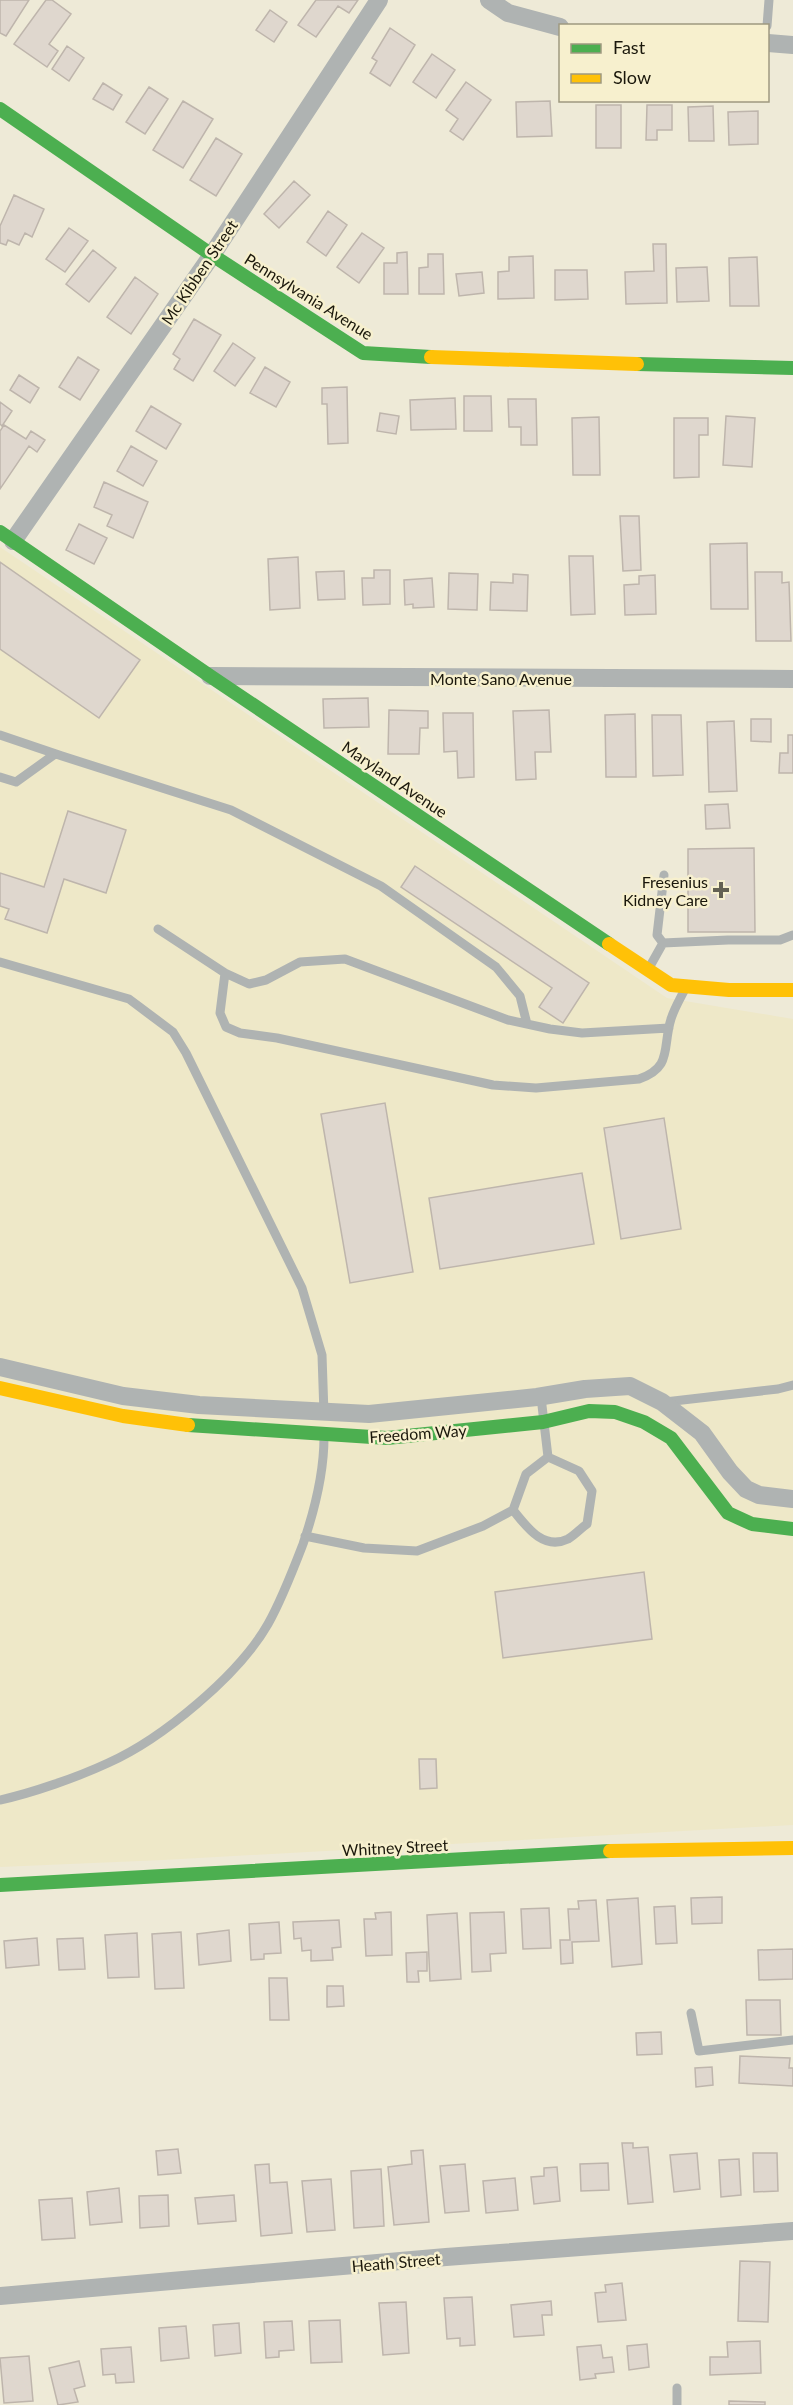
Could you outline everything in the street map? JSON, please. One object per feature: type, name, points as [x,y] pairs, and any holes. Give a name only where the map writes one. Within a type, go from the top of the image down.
[{"type":"street","name":"Mc Kibben Street","points":[[6,536],[212,255],[379,0]]},
{"type":"street","points":[[489,0],[508,13],[559,26]]},
{"type":"street","points":[[769,43],[793,45]]},
{"type":"street","name":"Pennsylvania Avenue","points":[[0,109],[212,255],[363,353],[474,360],[793,368]]},
{"type":"street","name":"Maryland Avenue","points":[[6,536],[210,676],[671,985],[729,990],[793,990]]},
{"type":"street","name":"Monte Sano Avenue","points":[[210,676],[793,679]]},
{"type":"street","name":"Freedom Way","points":[[0,1367],[123,1396],[199,1405],[369,1414],[541,1397],[585,1389],[630,1386],[662,1402],[702,1433],[730,1472],[746,1489],[759,1495],[793,1499]]},
{"type":"street","name":"Freedom Way","points":[[0,1389],[123,1416],[186,1425],[387,1438],[543,1422],[589,1411],[615,1412],[644,1422],[671,1438],[728,1513],[752,1524],[793,1529]]},
{"type":"street","name":"Whitney Street","points":[[0,1885],[601,1851],[793,1848]]},
{"type":"street","name":"Heath Street","points":[[0,2296],[458,2256],[793,2231]]},
{"type":"lane","points":[[767,24],[769,0]]},
{"type":"lane","points":[[0,735],[231,810],[381,886],[496,967],[520,996],[527,1024]]},
{"type":"lane","points":[[0,777],[15,782],[55,754]]},
{"type":"lane","points":[[663,943],[657,935],[664,875]]},
{"type":"lane","points":[[158,929],[225,973],[249,984],[266,980],[300,962],[345,959],[508,1020],[550,1029],[582,1033],[669,1028]]},
{"type":"lane","points":[[663,943],[780,940],[793,935]]},
{"type":"lane","points":[[648,969],[663,943]]},
{"type":"lane","points":[[0,962],[129,999],[173,1032],[302,1288],[322,1355],[324,1412],[324,1435],[316,1504],[268,1624],[246,1655],[206,1696],[145,1743],[108,1763],[0,1800]]},
{"type":"lane","points":[[225,973],[220,1013],[226,1027],[240,1034],[277,1038],[493,1085],[536,1088],[639,1079],[653,1074],[664,1063],[669,1028],[686,987]]},
{"type":"lane","points":[[662,1402],[778,1389],[793,1385]]},
{"type":"lane","points":[[541,1397],[548,1456]]},
{"type":"lane","points":[[305,1536],[364,1548],[417,1551],[483,1526],[513,1510],[526,1473],[548,1456]]},
{"type":"lane","points":[[513,1510],[532,1533],[550,1542],[567,1539],[587,1524],[592,1491],[579,1471],[548,1456]]},
{"type":"lane","points":[[692,2013],[699,2051],[793,2040]]},
{"type":"lane","points":[[677,2388],[678,2405]]},
{"type":"shaded area","points":[[0,547],[667,998],[793,1019],[793,1825],[0,1867]]},
{"type":"building","points":[[0,0],[29,0],[6,36],[0,33]]},
{"type":"building","points":[[46,0],[52,0],[71,14],[49,44],[58,51],[47,67],[14,44]]},
{"type":"building","points":[[316,0],[358,0],[349,13],[338,6],[316,37],[298,25]]},
{"type":"building","points":[[270,10],[287,22],[274,42],[256,30]]},
{"type":"building","points":[[390,28],[415,45],[390,86],[370,73],[377,61],[372,58]]},
{"type":"building","points":[[67,46],[84,58],[69,81],[52,69]]},
{"type":"building","points":[[432,54],[455,70],[436,98],[413,82]]},
{"type":"building","points":[[466,82],[491,100],[463,140],[450,131],[458,119],[446,110]]},
{"type":"building","points":[[103,83],[122,95],[113,110],[93,99]]},
{"type":"building","points":[[149,87],[168,99],[145,134],[126,122]]},
{"type":"building","points":[[183,101],[213,119],[183,168],[153,150]]},
{"type":"building","points":[[550,101],[552,136],[517,137],[516,102]]},
{"type":"building","points":[[596,105],[621,105],[621,148],[596,148]]},
{"type":"building","points":[[647,105],[672,105],[672,130],[657,130],[657,140],[646,140]]},
{"type":"building","points":[[713,106],[714,141],[689,141],[688,107]]},
{"type":"building","points":[[758,111],[758,144],[729,145],[728,112]]},
{"type":"building","points":[[216,138],[242,154],[216,196],[190,180]]},
{"type":"building","points":[[294,181],[310,195],[279,228],[264,214]]},
{"type":"building","points":[[14,195],[44,209],[32,237],[25,233],[19,245],[8,240],[6,245],[0,243],[0,226]]},
{"type":"building","points":[[328,211],[347,225],[326,256],[307,242]]},
{"type":"building","points":[[69,228],[88,241],[65,272],[46,259]]},
{"type":"building","points":[[362,233],[384,248],[359,283],[337,267]]},
{"type":"building","points":[[653,244],[666,244],[667,303],[626,304],[625,272],[654,271]]},
{"type":"building","points":[[93,250],[116,268],[89,302],[66,284]]},
{"type":"building","points":[[407,252],[408,294],[384,294],[384,263],[397,263],[397,253]]},
{"type":"building","points":[[428,254],[443,254],[444,294],[419,294],[419,268],[428,267]]},
{"type":"building","points":[[533,256],[534,298],[498,299],[498,272],[509,271],[509,257]]},
{"type":"building","points":[[757,257],[759,306],[730,306],[729,258]]},
{"type":"building","points":[[707,267],[709,301],[677,302],[676,268]]},
{"type":"building","points":[[555,270],[587,270],[588,299],[555,300]]},
{"type":"building","points":[[482,272],[484,293],[459,296],[456,274]]},
{"type":"building","points":[[135,277],[158,294],[131,334],[107,317]]},
{"type":"building","points":[[194,319],[221,335],[193,381],[174,369],[180,359],[173,354]]},
{"type":"building","points":[[233,343],[255,358],[235,386],[214,371]]},
{"type":"building","points":[[78,357],[99,370],[80,400],[59,387]]},
{"type":"building","points":[[265,367],[290,382],[276,407],[250,393]]},
{"type":"building","points":[[19,375],[39,388],[30,403],[10,390]]},
{"type":"building","points":[[347,387],[348,443],[328,444],[327,404],[322,404],[322,388]]},
{"type":"building","points":[[464,396],[491,396],[492,431],[464,431]]},
{"type":"building","points":[[455,398],[456,429],[411,430],[410,400]]},
{"type":"building","points":[[508,399],[536,399],[537,445],[521,445],[521,427],[509,427]]},
{"type":"building","points":[[0,402],[12,411],[2,426],[0,424]]},
{"type":"building","points":[[151,406],[181,424],[166,449],[136,431]]},
{"type":"building","points":[[380,413],[399,416],[396,434],[377,431]]},
{"type":"building","points":[[726,416],[755,418],[752,467],[723,465]]},
{"type":"building","points":[[599,417],[600,475],[573,475],[572,418]]},
{"type":"building","points":[[674,418],[708,418],[708,435],[699,435],[699,477],[674,478]]},
{"type":"building","points":[[4,425],[26,439],[31,431],[45,440],[37,452],[29,446],[0,489],[0,431]]},
{"type":"building","points":[[131,446],[157,461],[143,486],[117,471]]},
{"type":"building","points":[[104,482],[148,502],[133,538],[107,526],[112,515],[94,507]]},
{"type":"building","points":[[620,516],[639,516],[641,570],[623,571]]},
{"type":"building","points":[[79,524],[107,538],[94,564],[66,550]]},
{"type":"building","points":[[747,543],[748,609],[711,609],[710,544]]},
{"type":"building","points":[[569,556],[593,556],[595,614],[571,615]]},
{"type":"building","points":[[298,557],[300,608],[270,610],[268,559]]},
{"type":"building","points":[[0,562],[140,660],[99,718],[0,649]]},
{"type":"building","points":[[374,570],[390,570],[390,604],[363,605],[362,578],[374,578]]},
{"type":"building","points":[[344,571],[345,599],[318,600],[316,572]]},
{"type":"building","points":[[755,572],[782,572],[782,583],[789,582],[791,641],[756,641]]},
{"type":"building","points":[[449,573],[478,574],[477,610],[448,609]]},
{"type":"building","points":[[513,574],[528,575],[527,611],[490,610],[491,582],[513,583]]},
{"type":"building","points":[[655,575],[656,614],[625,615],[624,585],[639,584],[639,576]]},
{"type":"building","points":[[432,578],[434,607],[413,608],[413,604],[405,605],[404,580]]},
{"type":"building","points":[[368,698],[369,727],[324,728],[323,699]]},
{"type":"building","points":[[389,710],[428,711],[428,728],[420,728],[419,754],[388,754]]},
{"type":"building","points":[[549,710],[551,752],[535,752],[536,779],[516,780],[513,711]]},
{"type":"building","points":[[443,713],[473,713],[474,777],[458,778],[457,751],[444,752]]},
{"type":"building","points":[[635,714],[636,777],[606,777],[605,715]]},
{"type":"building","points":[[652,715],[681,715],[683,775],[653,776]]},
{"type":"building","points":[[751,719],[771,719],[771,742],[751,741]]},
{"type":"building","points":[[734,721],[737,791],[709,792],[707,722]]},
{"type":"building","points":[[788,735],[793,735],[793,773],[779,773],[780,753],[788,753]]},
{"type":"building","points":[[728,804],[730,828],[706,829],[705,805]]},
{"type":"building","points":[[68,811],[126,830],[106,893],[64,879],[47,933],[5,919],[9,909],[0,906],[0,873],[44,887]]},
{"type":"building","name":"Fresenius Kidney Care","points":[[754,848],[755,932],[688,932],[688,849]]},
{"type":"building","points":[[415,866],[589,983],[563,1023],[539,1007],[552,988],[401,887]]},
{"type":"building","points":[[385,1103],[413,1272],[350,1283],[321,1114]]},
{"type":"building","points":[[664,1118],[681,1229],[621,1239],[604,1128]]},
{"type":"building","points":[[582,1173],[594,1244],[440,1269],[429,1198]]},
{"type":"building","points":[[644,1572],[652,1639],[503,1658],[495,1592]]},
{"type":"building","points":[[419,1759],[436,1759],[437,1788],[420,1789]]},
{"type":"building","points":[[722,1897],[722,1923],[692,1924],[691,1898]]},
{"type":"building","points":[[638,1898],[642,1964],[612,1967],[607,1900]]},
{"type":"building","points":[[596,1900],[599,1941],[572,1942],[573,1963],[561,1964],[560,1940],[570,1940],[568,1909],[579,1909],[578,1901]]},
{"type":"building","points":[[675,1906],[677,1943],[656,1944],[654,1907]]},
{"type":"building","points":[[549,1908],[551,1948],[523,1949],[521,1909]]},
{"type":"building","points":[[391,1912],[392,1955],[366,1956],[364,1919],[376,1919],[375,1913]]},
{"type":"building","points":[[504,1912],[506,1953],[490,1954],[491,1971],[472,1972],[470,1913]]},
{"type":"building","points":[[457,1913],[461,1979],[430,1981],[427,1915]]},
{"type":"building","points":[[339,1920],[341,1947],[332,1948],[333,1960],[311,1961],[311,1950],[302,1951],[301,1938],[294,1939],[293,1922]]},
{"type":"building","points":[[279,1922],[281,1953],[264,1954],[264,1959],[251,1960],[249,1924]]},
{"type":"building","points":[[229,1930],[231,1961],[199,1965],[197,1934]]},
{"type":"building","points":[[181,1932],[184,1988],[155,1989],[152,1934]]},
{"type":"building","points":[[137,1933],[139,1977],[108,1978],[105,1935]]},
{"type":"building","points":[[37,1938],[39,1965],[6,1968],[4,1941]]},
{"type":"building","points":[[83,1938],[85,1969],[59,1970],[57,1939]]},
{"type":"building","points":[[793,1949],[793,1979],[759,1980],[758,1950]]},
{"type":"building","points":[[427,1952],[427,1971],[418,1971],[419,1982],[407,1982],[406,1953]]},
{"type":"building","points":[[269,1978],[287,1978],[289,2020],[270,2020]]},
{"type":"building","points":[[327,1986],[343,1986],[344,2006],[327,2007]]},
{"type":"building","points":[[746,2000],[780,2000],[781,2035],[747,2035]]},
{"type":"building","points":[[661,2032],[662,2054],[637,2055],[636,2033]]},
{"type":"building","points":[[740,2056],[790,2058],[789,2068],[793,2068],[793,2086],[739,2083]]},
{"type":"building","points":[[712,2067],[713,2085],[696,2087],[695,2068]]},
{"type":"building","points":[[622,2143],[633,2143],[633,2148],[648,2147],[653,2202],[628,2204]]},
{"type":"building","points":[[178,2149],[181,2173],[158,2175],[156,2151]]},
{"type":"building","points":[[423,2150],[429,2222],[394,2225],[388,2167],[412,2164],[411,2151]]},
{"type":"building","points":[[697,2153],[700,2189],[674,2192],[670,2155]]},
{"type":"building","points":[[753,2153],[777,2153],[778,2191],[754,2192]]},
{"type":"building","points":[[739,2159],[741,2195],[721,2197],[719,2160]]},
{"type":"building","points":[[608,2163],[609,2190],[581,2191],[580,2164]]},
{"type":"building","points":[[269,2164],[270,2183],[287,2182],[292,2233],[261,2236],[255,2165]]},
{"type":"building","points":[[465,2164],[469,2211],[445,2213],[440,2166]]},
{"type":"building","points":[[557,2167],[560,2201],[534,2204],[531,2177],[544,2176],[544,2168]]},
{"type":"building","points":[[381,2169],[384,2226],[354,2228],[351,2171]]},
{"type":"building","points":[[515,2178],[518,2210],[486,2213],[483,2181]]},
{"type":"building","points":[[331,2179],[335,2230],[307,2232],[302,2181]]},
{"type":"building","points":[[119,2188],[122,2222],[90,2225],[87,2192]]},
{"type":"building","points":[[168,2195],[169,2226],[140,2228],[139,2196]]},
{"type":"building","points":[[234,2195],[236,2221],[198,2224],[195,2198]]},
{"type":"building","points":[[72,2198],[75,2238],[42,2240],[39,2200]]},
{"type":"building","points":[[740,2261],[770,2262],[768,2322],[738,2321]]},
{"type":"building","points":[[622,2283],[626,2320],[598,2322],[595,2293],[606,2292],[605,2285]]},
{"type":"building","points":[[472,2297],[475,2345],[460,2346],[460,2338],[447,2339],[444,2298]]},
{"type":"building","points":[[551,2301],[552,2315],[542,2315],[544,2335],[514,2337],[511,2305]]},
{"type":"building","points":[[406,2302],[409,2353],[383,2355],[379,2303]]},
{"type":"building","points":[[340,2320],[342,2362],[311,2363],[309,2321]]},
{"type":"building","points":[[292,2321],[294,2350],[279,2351],[279,2357],[266,2358],[264,2322]]},
{"type":"building","points":[[239,2323],[241,2353],[215,2356],[213,2325]]},
{"type":"building","points":[[186,2326],[189,2358],[161,2361],[159,2328]]},
{"type":"building","points":[[760,2341],[761,2373],[710,2375],[710,2357],[728,2357],[727,2342]]},
{"type":"building","points":[[647,2344],[649,2367],[629,2370],[627,2346]]},
{"type":"building","points":[[601,2345],[603,2358],[612,2357],[614,2372],[595,2374],[596,2378],[580,2380],[577,2347]]},
{"type":"building","points":[[131,2347],[134,2382],[116,2383],[115,2374],[103,2375],[101,2349]]},
{"type":"building","points":[[29,2356],[33,2401],[4,2403],[0,2358]]},
{"type":"building","points":[[79,2361],[85,2386],[74,2389],[78,2402],[58,2405],[49,2368]]},
{"type":"building","points":[[729,2401],[765,2402],[765,2405],[729,2405]]},
{"type":"traffic: fast","points":[[0,109],[212,255],[363,353],[431,357]]},
{"type":"traffic: fast","points":[[637,364],[793,368]]},
{"type":"traffic: fast","points":[[0,532],[609,944]]},
{"type":"traffic: fast","points":[[188,1425],[387,1438],[543,1422],[589,1411],[615,1412],[644,1422],[671,1438],[728,1513],[752,1524],[793,1529]]},
{"type":"traffic: fast","points":[[0,1885],[610,1851]]},
{"type":"traffic: slow","points":[[431,357],[637,364]]},
{"type":"traffic: slow","points":[[609,944],[671,985],[729,990],[793,990]]},
{"type":"traffic: slow","points":[[0,1388],[123,1416],[188,1425]]},
{"type":"traffic: slow","points":[[610,1851],[793,1848]]},
{"type":"place","name":"Fresenius Kidney Care","points":[[721,890]]}]
